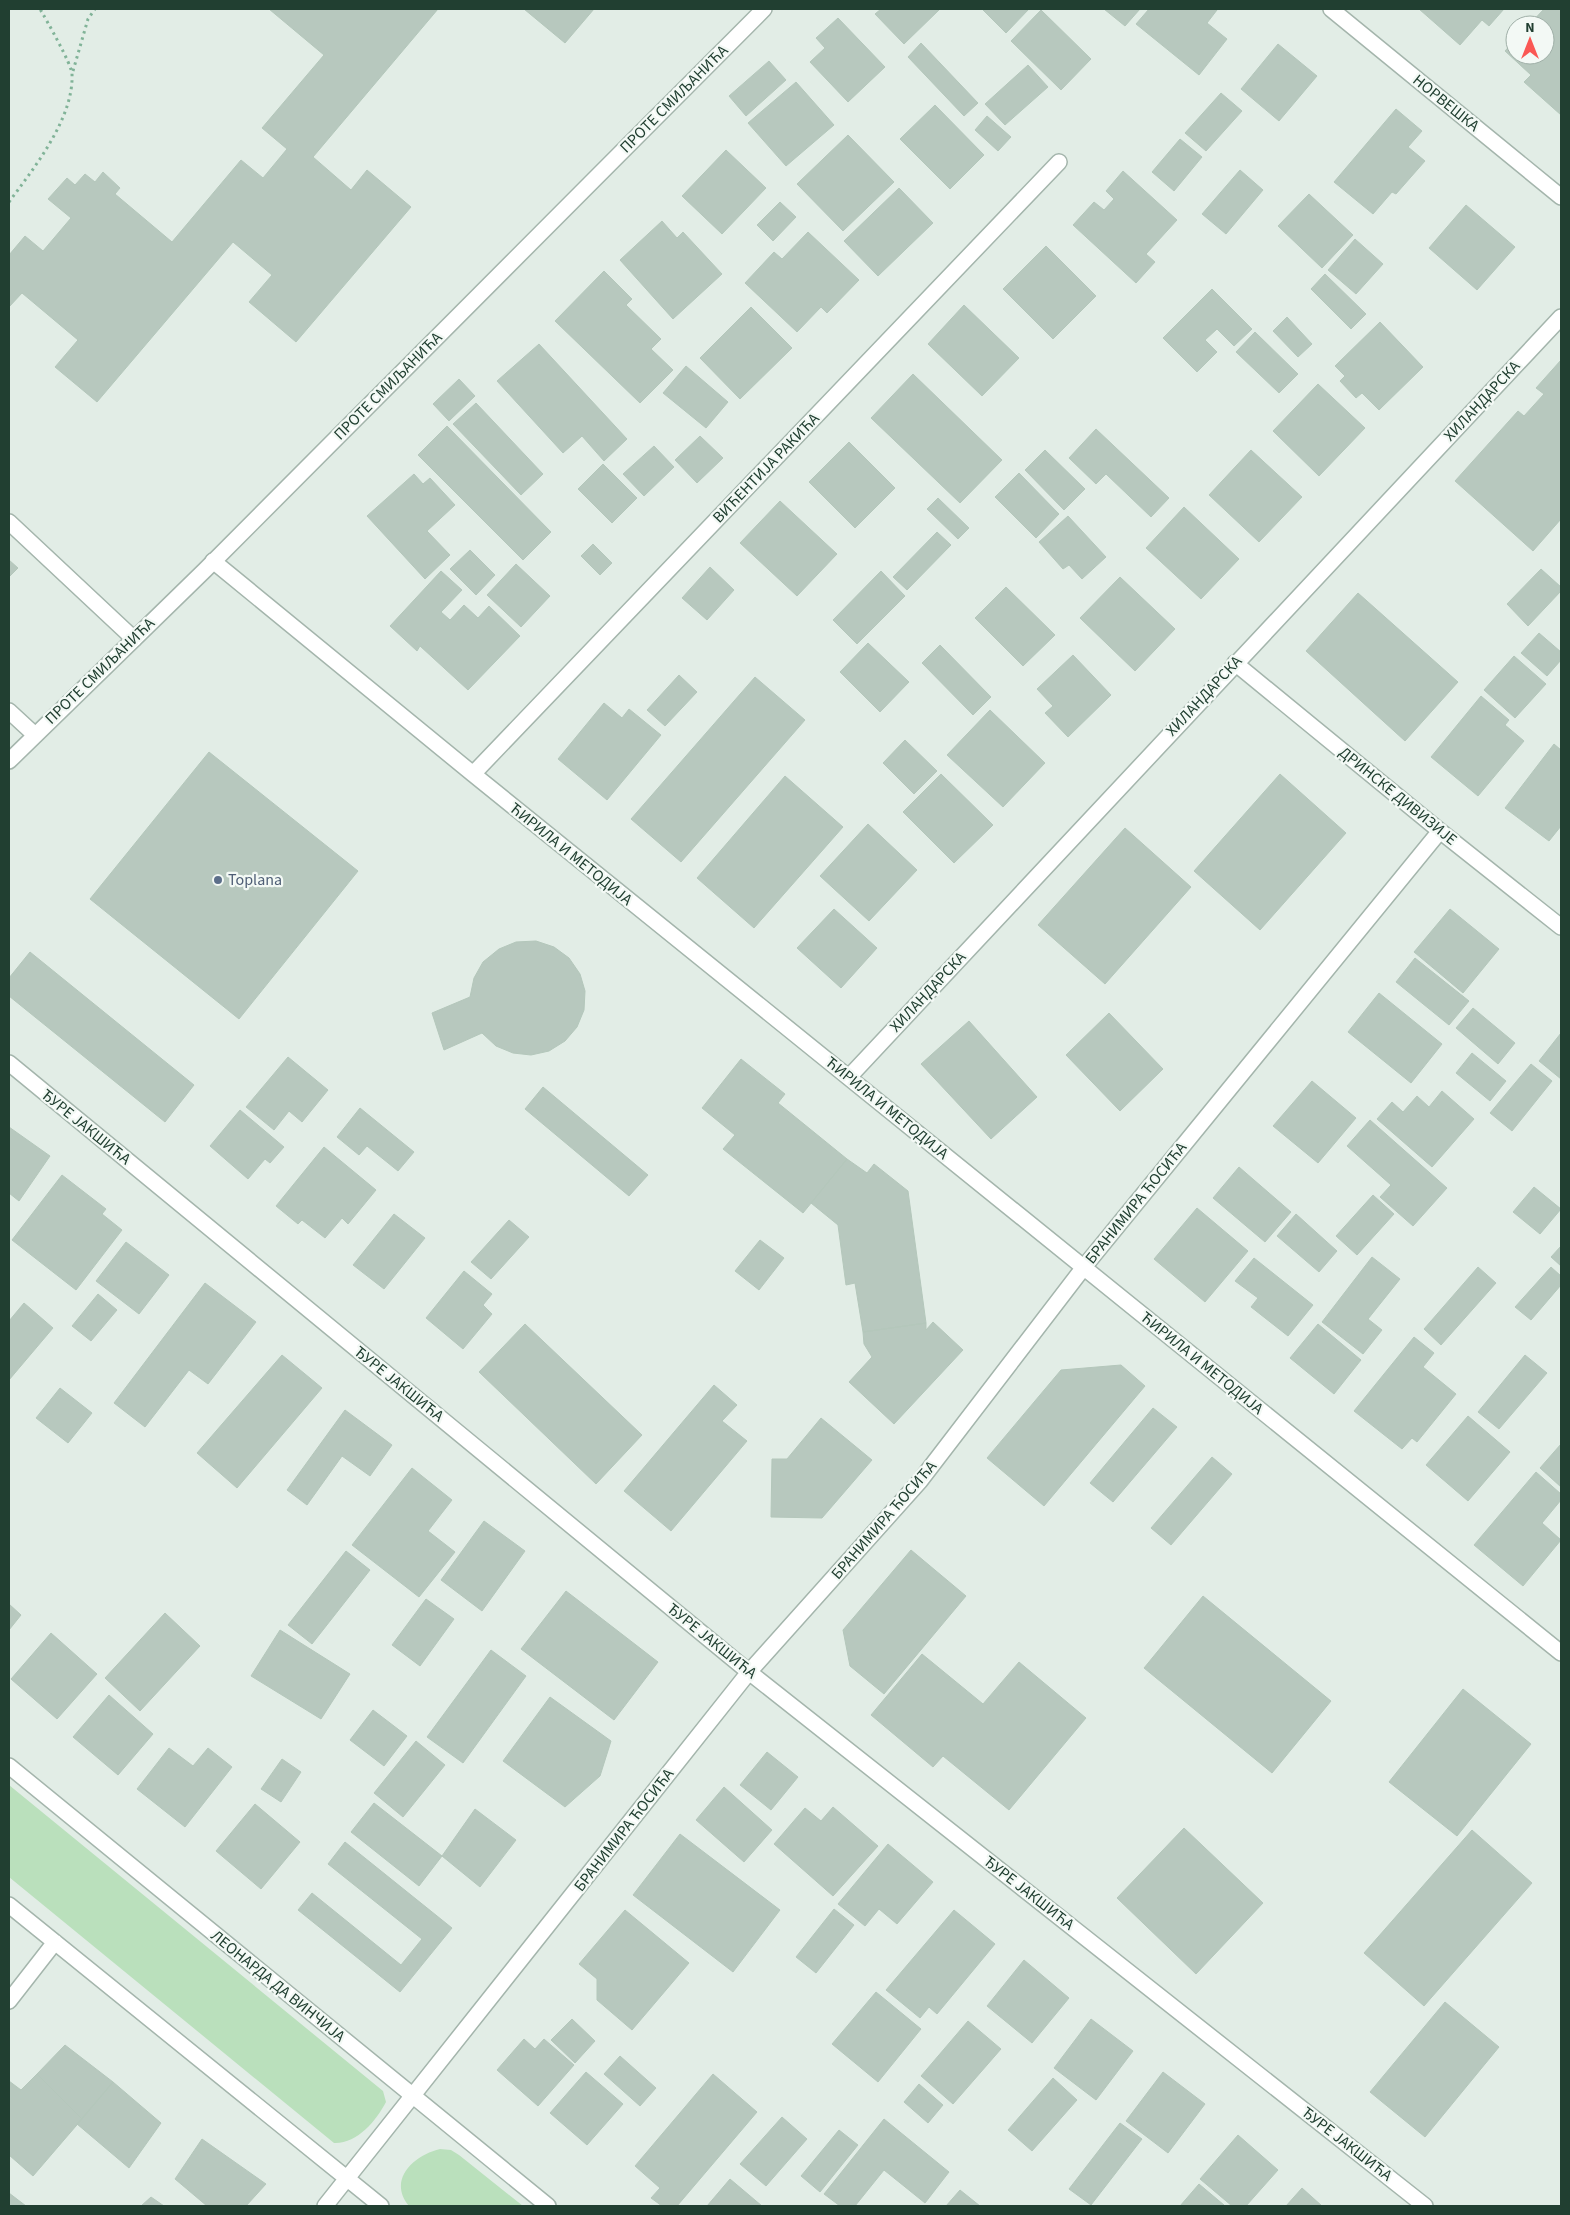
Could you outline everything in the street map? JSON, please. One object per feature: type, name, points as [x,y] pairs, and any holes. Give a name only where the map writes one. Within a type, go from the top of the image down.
[{"type":"street","name":"ПРОТЕ СМИЉАНИЋА","points":[[9,761],[213,561],[764,9]]},
{"type":"street","name":"НОРВЕШКА","points":[[1331,9],[1561,197]]},
{"type":"street","name":"ВИЋЕНТИЈА РАКИЋА","points":[[473,774],[1059,162]]},
{"type":"street","name":"ХИЛАНДАРСКА","points":[[849,1077],[1561,317]]},
{"type":"street","points":[[9,522],[134,639]]},
{"type":"street","name":"ЋИРИЛА И МЕТОДИЈА","points":[[213,561],[473,774],[1561,1653]]},
{"type":"street","name":"ДРИНСКЕ ДИВИЗИЈЕ","points":[[1236,663],[1440,831],[1561,927]]},
{"type":"street","points":[[9,711],[35,735]]},
{"type":"street","name":"БРАНИМИРА ЋОСИЋА","points":[[325,2206],[749,1672],[920,1481],[1084,1267],[1440,831]]},
{"type":"street","name":"ЂУРЕ ЈАКШИЋА","points":[[9,1063],[749,1672],[1426,2206]]},
{"type":"street","name":"ЛЕОНАРДА ДА ВИНЧИЈА","points":[[9,1766],[548,2206]]},
{"type":"street","points":[[9,1905],[381,2206]]},
{"type":"street","points":[[9,2001],[55,1942]]},
{"type":"path","points":[[40,9],[72,72]]},
{"type":"path","points":[[9,202],[48,149],[67,106],[72,72],[88,19],[95,9]]},
{"type":"green space","points":[[9,1785],[383,2091],[386,2102],[371,2124],[350,2140],[334,2143],[9,1877]]},
{"type":"green space","points":[[440,2149],[451,2150],[459,2155],[523,2206],[409,2206],[403,2196],[401,2187],[402,2178],[406,2170],[421,2157]]},
{"type":"building","points":[[269,9],[438,9],[313,157],[351,190],[367,170],[411,207],[296,342],[249,302],[272,275],[233,242],[97,402],[55,367],[78,340],[22,293],[9,307],[9,255],[25,236],[43,251],[71,218],[48,199],[67,178],[75,185],[85,174],[95,182],[103,172],[120,188],[115,194],[172,242],[241,160],[263,178],[287,149],[262,128],[324,55]]},
{"type":"building","points":[[524,9],[594,9],[565,43]]},
{"type":"building","points":[[881,9],[940,9],[904,44],[875,14]]},
{"type":"building","points":[[982,9],[1029,9],[1006,33]]},
{"type":"building","points":[[1104,9],[1140,9],[1125,26]]},
{"type":"building","points":[[1149,9],[1215,9],[1217,10],[1207,23],[1227,39],[1199,75],[1136,24]]},
{"type":"building","points":[[1419,9],[1504,9],[1489,26],[1482,20],[1460,45]]},
{"type":"building","points":[[1544,9],[1561,9],[1561,115],[1524,82],[1531,75],[1520,65],[1555,65],[1555,15],[1538,15]]},
{"type":"building","points":[[1041,10],[1091,59],[1061,90],[1011,41]]},
{"type":"building","points":[[838,18],[885,67],[848,102],[810,62],[825,48],[816,38]]},
{"type":"building","points":[[921,43],[978,103],[964,116],[908,57]]},
{"type":"building","points":[[1278,44],[1317,76],[1279,121],[1241,89]]},
{"type":"building","points":[[769,61],[786,80],[746,116],[729,96]]},
{"type":"building","points":[[1028,65],[1048,87],[1005,125],[985,104]]},
{"type":"building","points":[[796,82],[834,125],[786,166],[748,123]]},
{"type":"building","points":[[1221,93],[1242,111],[1206,151],[1185,133]]},
{"type":"building","points":[[935,105],[984,155],[950,189],[900,139]]},
{"type":"building","points":[[1396,109],[1422,131],[1408,147],[1425,161],[1396,194],[1392,192],[1373,214],[1334,182]]},
{"type":"building","points":[[987,116],[1011,137],[998,151],[975,130]]},
{"type":"building","points":[[848,135],[894,182],[843,231],[797,184]]},
{"type":"building","points":[[1180,139],[1202,157],[1174,191],[1152,172]]},
{"type":"building","points":[[726,150],[766,188],[722,234],[682,196]]},
{"type":"building","points":[[1240,170],[1263,190],[1226,234],[1202,214]]},
{"type":"building","points":[[1123,171],[1177,220],[1146,254],[1155,262],[1136,283],[1073,225],[1094,202],[1104,210],[1114,199],[1106,191]]},
{"type":"building","points":[[899,188],[933,223],[878,276],[844,241]]},
{"type":"building","points":[[1309,194],[1353,235],[1322,268],[1278,226]]},
{"type":"building","points":[[780,202],[796,217],[773,241],[757,225]]},
{"type":"building","points":[[1466,205],[1515,247],[1477,290],[1429,248]]},
{"type":"building","points":[[662,221],[677,238],[683,232],[722,274],[673,319],[620,260]]},
{"type":"building","points":[[808,232],[859,280],[827,313],[821,307],[797,332],[745,283],[774,252],[782,259]]},
{"type":"building","points":[[1355,239],[1383,264],[1356,294],[1328,270]]},
{"type":"building","points":[[1046,246],[1096,296],[1053,339],[1003,289]]},
{"type":"building","points":[[604,271],[632,299],[626,305],[661,339],[651,349],[673,370],[640,403],[555,321]]},
{"type":"building","points":[[1325,274],[1366,314],[1351,329],[1311,289]]},
{"type":"building","points":[[1212,289],[1252,329],[1234,346],[1217,329],[1205,340],[1217,352],[1197,372],[1163,338]]},
{"type":"building","points":[[964,305],[1019,358],[982,396],[928,344]]},
{"type":"building","points":[[751,307],[792,348],[740,399],[700,358]]},
{"type":"building","points":[[1287,317],[1312,344],[1298,357],[1273,331]]},
{"type":"building","points":[[1380,322],[1423,367],[1379,410],[1362,393],[1356,398],[1340,381],[1345,376],[1335,366]]},
{"type":"building","points":[[1255,332],[1298,374],[1279,393],[1236,352]]},
{"type":"building","points":[[539,344],[627,439],[604,461],[582,436],[563,453],[497,381]]},
{"type":"building","points":[[1561,360],[1561,519],[1533,551],[1455,481],[1518,411],[1524,416],[1544,394],[1536,388]]},
{"type":"building","points":[[686,366],[728,402],[706,428],[663,393]]},
{"type":"building","points":[[913,374],[1002,460],[960,503],[871,418]]},
{"type":"building","points":[[459,379],[475,396],[449,421],[433,404]]},
{"type":"building","points":[[1318,384],[1365,428],[1319,476],[1273,431]]},
{"type":"building","points":[[476,403],[543,474],[521,495],[453,424]]},
{"type":"building","points":[[447,426],[551,532],[523,560],[418,455]]},
{"type":"building","points":[[1096,429],[1169,498],[1151,517],[1106,474],[1096,484],[1069,458]]},
{"type":"building","points":[[700,436],[723,458],[697,483],[675,460]]},
{"type":"building","points":[[849,442],[895,488],[855,528],[809,482]]},
{"type":"building","points":[[654,446],[674,467],[644,496],[623,474]]},
{"type":"building","points":[[1045,450],[1085,489],[1064,510],[1025,470]]},
{"type":"building","points":[[1251,450],[1302,497],[1259,542],[1209,495]]},
{"type":"building","points":[[603,464],[637,498],[612,523],[578,489]]},
{"type":"building","points":[[1019,473],[1059,514],[1036,538],[995,497]]},
{"type":"building","points":[[414,474],[423,484],[430,478],[455,505],[427,531],[450,555],[425,579],[367,516]]},
{"type":"building","points":[[938,498],[969,528],[958,539],[927,509]]},
{"type":"building","points":[[780,501],[837,554],[797,596],[740,543]]},
{"type":"building","points":[[1184,507],[1239,559],[1201,599],[1146,548]]},
{"type":"building","points":[[1068,516],[1106,557],[1082,579],[1069,565],[1063,569],[1039,542]]},
{"type":"building","points":[[937,532],[951,545],[907,590],[893,577]]},
{"type":"building","points":[[593,544],[612,563],[600,575],[581,556]]},
{"type":"building","points":[[470,550],[495,575],[476,595],[450,569]]},
{"type":"building","points":[[9,560],[18,568],[9,577]]},
{"type":"building","points":[[516,564],[550,596],[521,627],[487,595]]},
{"type":"building","points":[[710,567],[734,590],[707,620],[682,598]]},
{"type":"building","points":[[1541,569],[1561,587],[1561,591],[1528,626],[1507,604]]},
{"type":"building","points":[[441,571],[462,590],[441,612],[450,620],[464,605],[478,618],[489,606],[520,636],[468,690],[420,646],[417,651],[390,626]]},
{"type":"building","points":[[881,571],[905,596],[857,644],[833,620]]},
{"type":"building","points":[[1120,577],[1175,629],[1135,671],[1080,618]]},
{"type":"building","points":[[1006,587],[1055,635],[1023,666],[975,618]]},
{"type":"building","points":[[1358,593],[1458,682],[1405,741],[1306,651]]},
{"type":"building","points":[[1539,633],[1561,652],[1561,660],[1547,676],[1521,653]]},
{"type":"building","points":[[868,643],[909,682],[880,712],[840,672]]},
{"type":"building","points":[[940,645],[991,697],[973,715],[922,663]]},
{"type":"building","points":[[1073,655],[1111,695],[1068,737],[1045,713],[1053,706],[1037,689]]},
{"type":"building","points":[[1514,656],[1546,684],[1515,718],[1484,690]]},
{"type":"building","points":[[679,675],[697,692],[665,726],[647,710]]},
{"type":"building","points":[[755,677],[805,720],[681,862],[631,819]]},
{"type":"building","points":[[1481,696],[1509,720],[1505,725],[1524,741],[1478,796],[1431,757]]},
{"type":"building","points":[[604,703],[622,718],[629,709],[661,735],[607,800],[558,759]]},
{"type":"building","points":[[990,710],[1045,763],[1003,807],[947,755]]},
{"type":"building","points":[[905,740],[937,771],[914,794],[883,763]]},
{"type":"building","points":[[1554,744],[1561,750],[1561,826],[1549,841],[1505,808]]},
{"type":"building","points":[[209,752],[358,871],[239,1019],[90,899]]},
{"type":"building","points":[[941,774],[993,825],[954,863],[903,812]]},
{"type":"building","points":[[1280,774],[1346,833],[1260,930],[1194,871]]},
{"type":"building","points":[[785,776],[843,827],[754,928],[697,878]]},
{"type":"building","points":[[868,824],[917,870],[869,921],[820,876]]},
{"type":"building","points":[[1125,828],[1191,887],[1105,984],[1038,925]]},
{"type":"building","points":[[834,909],[877,948],[841,988],[797,948]]},
{"type":"building","points":[[1450,909],[1499,949],[1463,993],[1414,952]]},
{"type":"building","points":[[536,941],[554,947],[569,958],[580,974],[585,991],[584,1010],[577,1027],[565,1041],[549,1051],[531,1055],[513,1053],[496,1046],[482,1033],[444,1050],[432,1013],[470,997],[474,978],[483,962],[499,949],[516,942]]},
{"type":"building","points":[[30,952],[194,1085],[165,1122],[9,996],[9,978]]},
{"type":"building","points":[[1415,958],[1469,1001],[1449,1025],[1396,982]]},
{"type":"building","points":[[1379,993],[1442,1044],[1411,1083],[1348,1032]]},
{"type":"building","points":[[1473,1008],[1515,1043],[1498,1064],[1456,1028]]},
{"type":"building","points":[[1109,1013],[1163,1069],[1120,1111],[1066,1055]]},
{"type":"building","points":[[969,1021],[1037,1097],[991,1139],[921,1064]]},
{"type":"building","points":[[1561,1033],[1561,1079],[1539,1061]]},
{"type":"building","points":[[1472,1053],[1506,1081],[1490,1101],[1456,1073]]},
{"type":"building","points":[[288,1057],[328,1090],[302,1122],[289,1111],[274,1130],[246,1107]]},
{"type":"building","points":[[741,1059],[785,1094],[778,1103],[847,1159],[803,1213],[723,1149],[735,1135],[702,1108]]},
{"type":"building","points":[[1531,1064],[1552,1081],[1512,1131],[1490,1113]]},
{"type":"building","points":[[1312,1081],[1356,1118],[1318,1163],[1273,1126]]},
{"type":"building","points":[[543,1087],[648,1175],[629,1196],[525,1109]]},
{"type":"building","points":[[1442,1091],[1474,1119],[1432,1167],[1377,1119],[1392,1102],[1403,1112],[1417,1096],[1429,1107]]},
{"type":"building","points":[[360,1108],[414,1152],[398,1171],[367,1146],[359,1155],[337,1137]]},
{"type":"building","points":[[240,1110],[284,1147],[270,1163],[265,1159],[248,1179],[210,1146]]},
{"type":"building","points":[[1370,1120],[1447,1188],[1413,1226],[1380,1197],[1391,1185],[1347,1146]]},
{"type":"building","points":[[9,1127],[50,1156],[19,1201],[9,1193]]},
{"type":"building","points":[[324,1147],[376,1190],[348,1224],[342,1218],[325,1238],[302,1220],[298,1224],[276,1206]]},
{"type":"building","points":[[847,1159],[867,1173],[874,1164],[908,1191],[926,1323],[863,1332],[855,1283],[846,1285],[838,1225],[811,1203]]},
{"type":"building","points":[[1239,1167],[1291,1212],[1265,1242],[1213,1198]]},
{"type":"building","points":[[62,1175],[106,1209],[102,1214],[122,1230],[76,1290],[12,1240]]},
{"type":"building","points":[[1534,1187],[1561,1209],[1540,1234],[1513,1212]]},
{"type":"building","points":[[1373,1195],[1394,1214],[1357,1255],[1336,1236]]},
{"type":"building","points":[[1197,1208],[1248,1251],[1205,1302],[1154,1259]]},
{"type":"building","points":[[394,1214],[425,1238],[384,1289],[353,1265]]},
{"type":"building","points":[[1296,1214],[1337,1251],[1319,1272],[1277,1236]]},
{"type":"building","points":[[509,1220],[529,1237],[491,1279],[471,1262]]},
{"type":"building","points":[[760,1240],[784,1258],[759,1290],[735,1271]]},
{"type":"building","points":[[126,1242],[169,1275],[139,1314],[96,1281]]},
{"type":"building","points":[[1561,1246],[1561,1266],[1551,1257]]},
{"type":"building","points":[[1372,1257],[1400,1279],[1368,1319],[1382,1330],[1363,1354],[1322,1322]]},
{"type":"building","points":[[1254,1258],[1313,1305],[1288,1336],[1251,1307],[1258,1298],[1235,1281]]},
{"type":"building","points":[[1478,1267],[1496,1283],[1441,1345],[1424,1329]]},
{"type":"building","points":[[1551,1267],[1561,1276],[1561,1285],[1531,1320],[1515,1307]]},
{"type":"building","points":[[464,1271],[492,1294],[483,1305],[492,1314],[463,1349],[426,1318]]},
{"type":"building","points":[[205,1283],[256,1322],[208,1384],[189,1370],[145,1427],[114,1403]]},
{"type":"building","points":[[98,1294],[117,1310],[91,1341],[72,1326]]},
{"type":"building","points":[[24,1303],[53,1328],[9,1380],[9,1321]]},
{"type":"building","points":[[933,1322],[963,1350],[894,1424],[849,1382],[872,1357],[864,1344],[863,1332],[926,1323],[926,1330]]},
{"type":"building","points":[[525,1324],[642,1435],[596,1484],[479,1372]]},
{"type":"building","points":[[1318,1324],[1361,1360],[1334,1394],[1290,1358]]},
{"type":"building","points":[[1414,1337],[1434,1353],[1423,1367],[1456,1394],[1417,1442],[1412,1438],[1402,1449],[1354,1411]]},
{"type":"building","points":[[282,1355],[322,1388],[237,1488],[197,1453]]},
{"type":"building","points":[[1525,1355],[1547,1373],[1499,1429],[1478,1412]]},
{"type":"building","points":[[1121,1365],[1145,1386],[1044,1506],[987,1458],[1061,1370]]},
{"type":"building","points":[[714,1385],[737,1405],[722,1421],[747,1441],[671,1531],[624,1491]]},
{"type":"building","points":[[60,1388],[92,1413],[68,1443],[36,1418]]},
{"type":"building","points":[[1153,1408],[1177,1427],[1113,1502],[1090,1483]]},
{"type":"building","points":[[345,1410],[392,1445],[370,1476],[342,1456],[307,1505],[287,1490]]},
{"type":"building","points":[[1468,1416],[1510,1452],[1468,1501],[1426,1465]]},
{"type":"building","points":[[821,1418],[872,1460],[822,1518],[771,1517],[772,1459],[787,1459]]},
{"type":"building","points":[[1561,1444],[1561,1487],[1540,1468]]},
{"type":"building","points":[[1212,1457],[1232,1474],[1171,1545],[1151,1528]]},
{"type":"building","points":[[412,1468],[452,1500],[428,1531],[455,1552],[419,1597],[352,1545]]},
{"type":"building","points":[[1536,1472],[1561,1494],[1561,1500],[1542,1523],[1561,1540],[1523,1586],[1474,1545]]},
{"type":"building","points":[[484,1521],[525,1551],[482,1611],[441,1580]]},
{"type":"building","points":[[911,1550],[966,1596],[884,1694],[850,1666],[843,1630]]},
{"type":"building","points":[[346,1551],[370,1570],[312,1644],[288,1625]]},
{"type":"building","points":[[566,1591],[658,1662],[614,1720],[521,1649]]},
{"type":"building","points":[[1203,1596],[1331,1701],[1272,1773],[1144,1668]]},
{"type":"building","points":[[426,1599],[454,1619],[420,1666],[392,1645]]},
{"type":"building","points":[[9,1604],[21,1615],[9,1630]]},
{"type":"building","points":[[165,1613],[200,1646],[140,1711],[105,1678]]},
{"type":"building","points":[[280,1630],[350,1674],[321,1719],[251,1676]]},
{"type":"building","points":[[51,1633],[97,1674],[57,1719],[11,1679]]},
{"type":"building","points":[[491,1650],[526,1676],[463,1763],[427,1737]]},
{"type":"building","points":[[922,1654],[983,1704],[1019,1662],[1086,1718],[1009,1810],[943,1756],[933,1767],[871,1715]]},
{"type":"building","points":[[1463,1689],[1531,1744],[1457,1836],[1389,1782]]},
{"type":"building","points":[[109,1695],[153,1734],[118,1775],[73,1737]]},
{"type":"building","points":[[550,1697],[611,1741],[600,1776],[565,1807],[503,1761]]},
{"type":"building","points":[[373,1710],[407,1736],[384,1766],[350,1740]]},
{"type":"building","points":[[416,1741],[445,1765],[403,1817],[374,1793]]},
{"type":"building","points":[[169,1748],[193,1766],[208,1748],[232,1767],[185,1827],[137,1789]]},
{"type":"building","points":[[767,1752],[798,1777],[771,1810],[740,1785]]},
{"type":"building","points":[[282,1759],[301,1772],[281,1802],[261,1789]]},
{"type":"building","points":[[724,1787],[772,1830],[744,1862],[696,1820]]},
{"type":"building","points":[[374,1803],[442,1856],[419,1886],[351,1832]]},
{"type":"building","points":[[255,1804],[300,1842],[261,1889],[216,1851]]},
{"type":"building","points":[[833,1807],[878,1846],[833,1896],[774,1844],[805,1808],[821,1821]]},
{"type":"building","points":[[475,1809],[516,1840],[480,1887],[442,1856]]},
{"type":"building","points":[[1184,1828],[1263,1903],[1196,1974],[1117,1898]]},
{"type":"building","points":[[1472,1830],[1532,1883],[1424,2006],[1364,1953]]},
{"type":"building","points":[[680,1834],[780,1910],[733,1972],[633,1895]]},
{"type":"building","points":[[345,1842],[452,1928],[400,1992],[298,1910],[312,1893],[401,1965],[422,1939],[328,1864]]},
{"type":"building","points":[[888,1844],[933,1882],[897,1924],[879,1909],[865,1926],[838,1904]]},
{"type":"building","points":[[834,1909],[854,1925],[816,1973],[796,1957]]},
{"type":"building","points":[[625,1910],[689,1963],[632,2030],[597,2000],[597,1979],[579,1964]]},
{"type":"building","points":[[954,1910],[995,1944],[937,2014],[929,2007],[920,2018],[886,1990]]},
{"type":"building","points":[[1024,1960],[1069,1998],[1032,2043],[987,2006]]},
{"type":"building","points":[[876,1992],[921,2029],[878,2082],[832,2044]]},
{"type":"building","points":[[1445,2002],[1499,2047],[1425,2137],[1370,2092]]},
{"type":"building","points":[[572,2019],[595,2041],[575,2063],[551,2040]]},
{"type":"building","points":[[1091,2019],[1133,2051],[1096,2100],[1054,2068]]},
{"type":"building","points":[[968,2021],[1001,2049],[953,2104],[921,2076]]},
{"type":"building","points":[[524,2039],[535,2049],[544,2039],[574,2065],[538,2106],[497,2070]]},
{"type":"building","points":[[65,2045],[113,2082],[82,2119],[37,2074]]},
{"type":"building","points":[[620,2056],[656,2088],[640,2106],[604,2074]]},
{"type":"building","points":[[586,2072],[623,2104],[587,2145],[550,2113]]},
{"type":"building","points":[[1163,2072],[1205,2104],[1168,2153],[1126,2121]]},
{"type":"building","points":[[37,2074],[82,2119],[33,2176],[9,2155],[9,2081],[21,2090]]},
{"type":"building","points":[[713,2074],[757,2112],[677,2206],[662,2206],[651,2198],[660,2188],[635,2166]]},
{"type":"building","points":[[1053,2078],[1077,2100],[1032,2151],[1008,2130]]},
{"type":"building","points":[[113,2082],[161,2123],[129,2168],[77,2124]]},
{"type":"building","points":[[919,2084],[943,2105],[928,2123],[904,2102]]},
{"type":"building","points":[[782,2117],[807,2139],[766,2186],[740,2164]]},
{"type":"building","points":[[884,2119],[949,2172],[925,2203],[884,2170],[855,2206],[840,2206],[824,2194]]},
{"type":"building","points":[[1120,2123],[1142,2139],[1091,2205],[1069,2189]]},
{"type":"building","points":[[839,2130],[858,2145],[820,2192],[801,2176]]},
{"type":"building","points":[[1238,2135],[1278,2170],[1246,2206],[1232,2206],[1200,2179]]},
{"type":"building","points":[[202,2139],[266,2184],[246,2206],[207,2206],[175,2179]]},
{"type":"building","points":[[730,2179],[762,2206],[707,2206]]},
{"type":"building","points":[[1199,2184],[1224,2205],[1180,2206]]},
{"type":"building","points":[[1302,2188],[1322,2206],[1286,2206]]},
{"type":"building","points":[[960,2190],[980,2206],[946,2206]]},
{"type":"building","points":[[9,2193],[26,2206],[9,2206]]},
{"type":"building","points":[[151,2197],[164,2206],[141,2206]]},
{"type":"place","name":"Toplana","points":[[218,880]]}]
